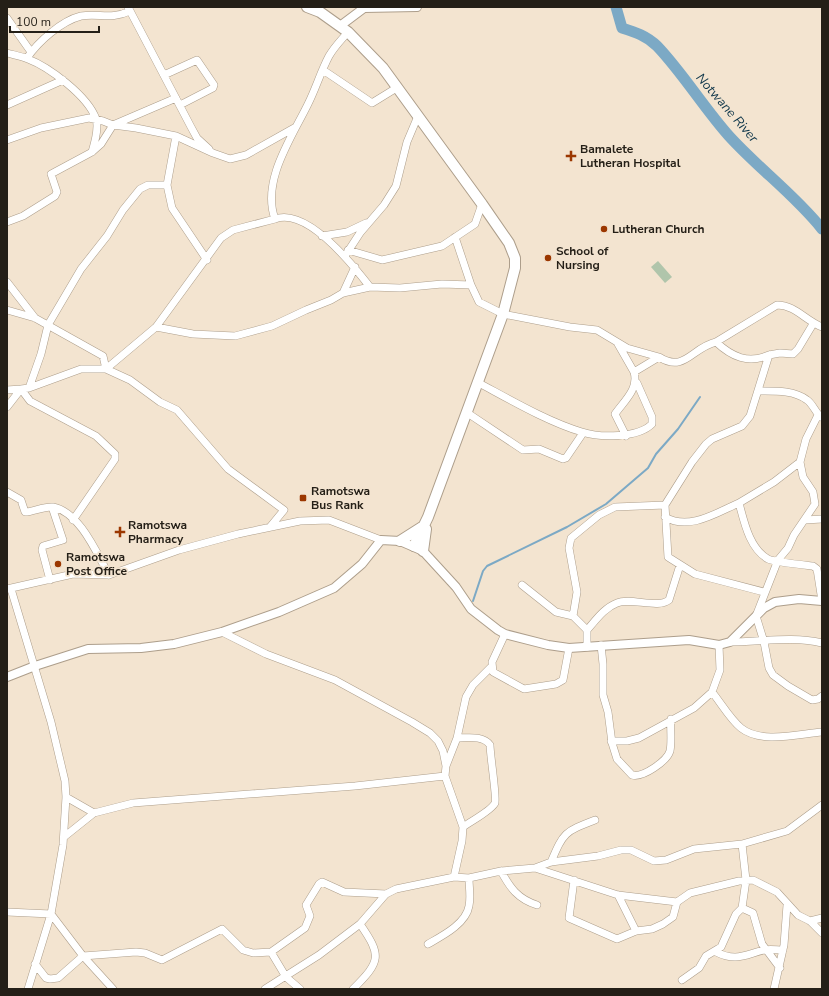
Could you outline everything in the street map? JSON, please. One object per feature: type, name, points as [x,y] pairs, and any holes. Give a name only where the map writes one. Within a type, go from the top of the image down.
[{"type":"main road","points":[[307,7],[320,12],[344,29],[383,68],[482,204],[509,243],[515,258],[515,268],[503,314],[426,520],[418,548]]},
{"type":"main road","points":[[400,541],[414,534],[426,520]]},
{"type":"street","points":[[275,219],[271,209],[273,189],[278,168],[294,128],[308,104],[330,55],[344,29],[364,8],[417,7]]},
{"type":"street","points":[[7,53],[29,55],[66,23],[81,16],[116,16],[129,9],[197,138],[213,153]]},
{"type":"street","points":[[7,18],[29,55],[79,93],[96,119],[96,140],[92,152]]},
{"type":"street","points":[[7,222],[24,216],[56,196],[57,192],[50,174],[92,152],[101,144],[113,125],[213,88],[214,85],[197,60],[164,75]]},
{"type":"street","points":[[323,70],[372,102],[398,87]]},
{"type":"street","points":[[7,105],[63,80]]},
{"type":"street","points":[[346,253],[384,205],[396,186],[407,142],[418,116]]},
{"type":"street","points":[[7,140],[41,128],[89,118],[113,125],[176,136],[230,159],[246,155],[294,128]]},
{"type":"street","points":[[176,136],[167,185],[172,208],[207,260]]},
{"type":"street","points":[[29,388],[41,354],[48,325],[81,269],[108,236],[123,210],[140,189],[148,186],[167,185]]},
{"type":"street","points":[[346,253],[382,260],[442,246],[475,224],[482,204]]},
{"type":"street","points":[[106,369],[156,327],[207,260],[221,238],[226,234],[258,222],[282,217],[291,217],[346,253],[370,288]]},
{"type":"street","points":[[322,236],[347,232],[370,222]]},
{"type":"street","points":[[455,237],[471,285],[479,302],[503,314],[570,327],[596,330],[618,344],[659,357],[668,363],[674,364],[682,361],[705,345],[716,342],[777,305],[791,307],[813,324],[822,327]]},
{"type":"street","points":[[343,293],[355,267]]},
{"type":"street","points":[[7,282],[35,318]]},
{"type":"street","points":[[156,327],[194,334],[235,336],[272,326],[343,293],[370,288],[400,288],[442,284],[471,285]]},
{"type":"street","points":[[7,310],[35,318],[103,356],[106,369]]},
{"type":"street","points":[[716,342],[737,358],[756,360],[780,353],[793,354],[798,349],[813,324]]},
{"type":"street","points":[[477,382],[528,409],[583,433],[626,436],[646,430],[652,424],[652,417],[636,383],[634,372],[618,344]]},
{"type":"street","points":[[764,592],[702,577],[689,571],[667,554],[665,505],[692,462],[706,444],[712,439],[742,426],[750,416],[759,392],[769,356]]},
{"type":"street","points":[[634,372],[659,357]]},
{"type":"street","points":[[7,390],[29,388],[81,369],[106,369],[130,380],[160,402],[177,410],[228,469],[284,510],[270,527]]},
{"type":"street","points":[[626,436],[615,414],[636,383]]},
{"type":"street","points":[[7,407],[21,389]]},
{"type":"street","points":[[21,389],[30,401],[96,436],[116,456],[73,520]]},
{"type":"street","points":[[759,392],[774,391],[798,395],[807,400],[820,416],[806,439],[800,462],[803,477],[814,492],[815,497],[812,510],[788,548],[778,560],[764,592],[756,616],[764,642],[767,661],[773,675],[812,700],[818,699],[822,696]]},
{"type":"street","points":[[466,412],[523,450],[539,449],[563,459],[566,458],[583,433]]},
{"type":"street","points":[[665,517],[673,522],[690,522],[707,518],[774,482],[800,462]]},
{"type":"street","points":[[7,492],[21,500],[25,512],[52,507],[62,511],[73,520],[91,542],[109,575]]},
{"type":"street","points":[[730,642],[764,608],[786,599],[822,601],[820,566],[768,559],[759,551],[745,526],[739,502]]},
{"type":"street","points":[[573,616],[577,592],[569,548],[571,538],[599,516],[615,507],[665,505]]},
{"type":"street","points":[[50,580],[42,550],[43,546],[63,540],[52,507]]},
{"type":"street","points":[[805,520],[822,519]]},
{"type":"street","points":[[28,989],[51,914],[64,836],[66,781],[59,750],[35,666],[9,589],[73,574],[109,575],[179,550],[270,527],[300,521],[329,520],[381,540],[400,541],[418,548],[456,587],[471,609],[505,634],[548,645],[569,648],[688,640],[720,645],[730,642],[795,640],[822,643]]},
{"type":"street","points":[[7,677],[35,666],[88,649],[141,648],[174,644],[222,632],[293,606],[334,588],[362,564],[381,540]]},
{"type":"street","points":[[587,647],[587,630],[605,610],[618,602],[666,602],[670,598],[680,565]]},
{"type":"street","points":[[522,585],[556,612],[573,616],[587,630]]},
{"type":"street","points":[[222,632],[266,654],[335,680],[412,722],[430,733],[438,741],[443,751],[446,766]]},
{"type":"street","points":[[505,634],[492,662],[493,672],[524,689],[556,684],[563,680],[569,648]]},
{"type":"street","points":[[601,645],[603,664],[603,695],[608,712],[611,741],[617,759],[632,775],[642,776],[666,758],[670,752],[671,719]]},
{"type":"street","points":[[611,741],[627,741],[639,738],[671,719],[694,708],[712,692],[720,670],[720,645]]},
{"type":"street","points":[[454,877],[462,841],[462,827],[445,776],[446,766],[457,738],[469,691],[492,666]]},
{"type":"street","points":[[712,692],[740,727],[756,736],[770,737],[822,732]]},
{"type":"street","points":[[457,738],[478,738],[485,740],[490,745],[491,768],[496,797],[495,803],[490,808],[462,827]]},
{"type":"street","points":[[64,836],[94,813],[133,803],[355,786],[445,776]]},
{"type":"street","points":[[66,797],[94,813]]},
{"type":"street","points":[[265,989],[319,955],[360,924],[386,894],[396,889],[454,877],[469,878],[501,871],[535,868],[551,862],[631,850],[654,861],[666,860],[694,849],[742,844],[787,830],[822,805]]},
{"type":"street","points":[[551,862],[562,837],[566,833],[595,820]]},
{"type":"street","points":[[682,980],[699,968],[706,956],[716,952],[723,944],[736,914],[742,908],[746,880],[742,844]]},
{"type":"street","points":[[535,868],[618,895],[677,902]]},
{"type":"street","points":[[501,871],[510,889],[518,896],[537,905]]},
{"type":"street","points":[[428,944],[444,936],[466,914],[469,906],[469,878]]},
{"type":"street","points":[[574,880],[569,915],[571,920],[594,927],[617,939],[636,931],[652,929],[668,921],[673,917],[677,902],[690,893],[746,880],[753,880],[773,889],[798,915],[810,921],[822,933]]},
{"type":"street","points":[[35,964],[46,978],[50,980],[58,978],[83,956],[136,952],[145,953],[162,960],[222,929],[243,950],[254,953],[271,952],[305,928],[310,916],[306,905],[319,884],[322,882],[344,892],[386,894]]},
{"type":"street","points":[[618,895],[636,931]]},
{"type":"street","points":[[774,989],[783,950],[787,905]]},
{"type":"street","points":[[742,908],[753,913],[760,937],[766,949],[774,957],[780,968]]},
{"type":"street","points":[[7,912],[51,914]]},
{"type":"street","points":[[51,914],[83,956],[113,989]]},
{"type":"street","points":[[810,921],[822,918]]},
{"type":"street","points":[[353,989],[375,964],[376,952],[374,944],[360,924]]},
{"type":"street","points":[[716,952],[726,956],[739,958],[766,949],[783,950]]},
{"type":"street","points":[[271,952],[286,977],[300,989]]},
{"type":"green space","points":[[658,261],[672,277],[665,283],[651,267]]},
{"type":"waterway","name":"Notwane River","points":[[616,7],[622,28],[645,37],[657,46],[729,136],[752,160],[789,193],[822,229]]},
{"type":"waterway","points":[[473,601],[483,571],[487,566],[567,527],[606,504],[648,468],[656,454],[678,429],[700,397]]},
{"type":"place","name":"Bamalete Lutheran Hospital","points":[[571,156]]},
{"type":"place","name":"Lutheran Church","points":[[604,229]]},
{"type":"place","name":"School of Nursing","points":[[548,258]]},
{"type":"place","name":"Ramotswa Bus Rank","points":[[303,498]]},
{"type":"place","name":"Ramotswa Pharmacy","points":[[120,532]]},
{"type":"place","name":"Ramotswa Post Office","points":[[58,564]]}]
